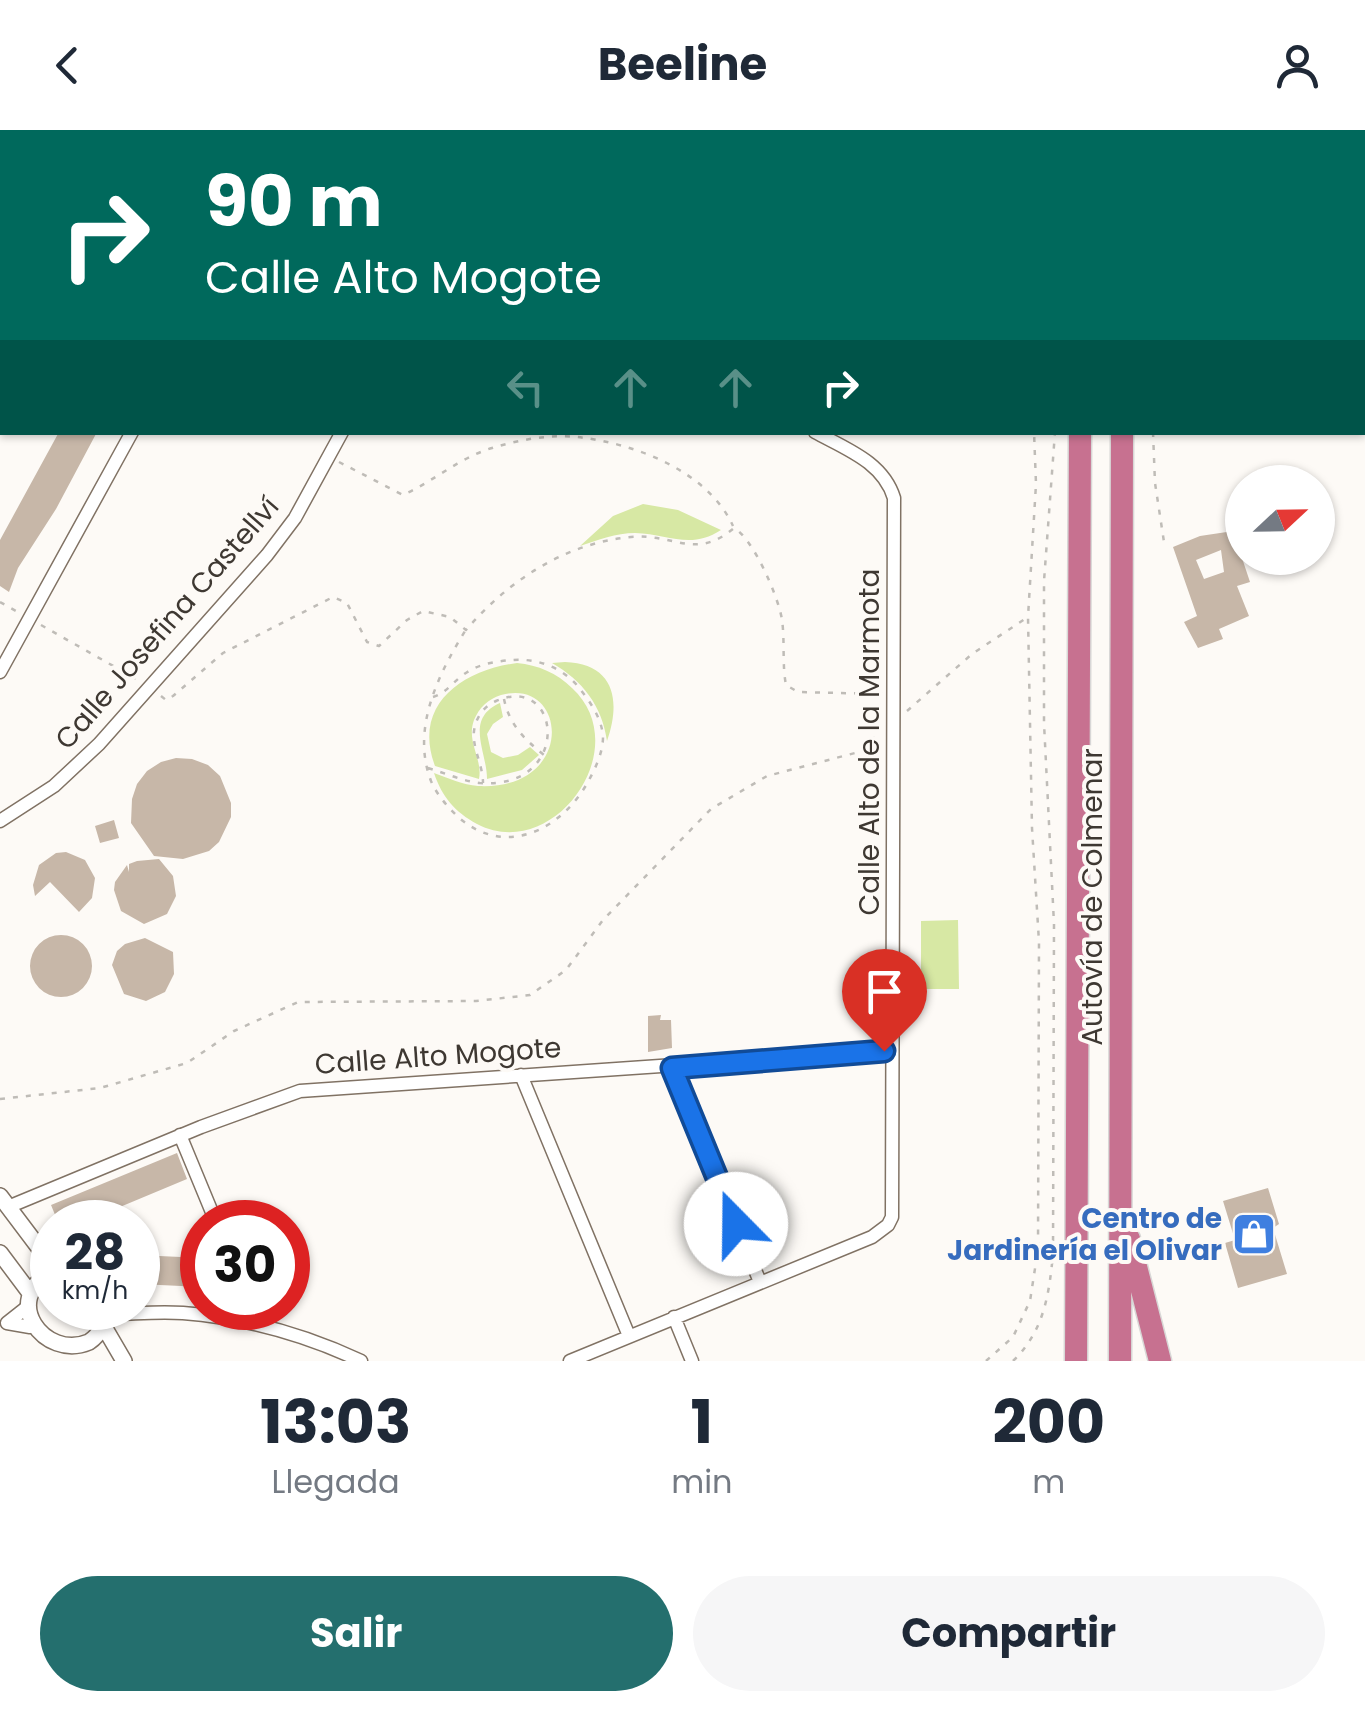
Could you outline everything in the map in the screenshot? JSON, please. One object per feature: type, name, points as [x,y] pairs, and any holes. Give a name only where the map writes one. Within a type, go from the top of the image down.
[{"type":"highway","name":"Autovía de Colmenar","points":[[1076,1361],[1080,435]]},
{"type":"highway","name":"Autovía de Colmenar","points":[[1120,1361],[1122,435]]},
{"type":"highway","points":[[1122,1223],[1132,1244],[1160,1361]]},
{"type":"street","points":[[0,672],[130,435]]},
{"type":"street","name":"Calle Josefina Castellví","points":[[0,821],[54,786],[99,744],[267,555],[295,518],[340,435]]},
{"type":"street","name":"Calle Alto de la Marmota","points":[[570,1361],[872,1237],[888,1225],[892,1203],[894,498],[886,478],[872,464],[820,435]]},
{"type":"street","name":"Calle Alto Mogote","points":[[4,1202],[300,1091],[892,1050]]},
{"type":"street","points":[[672,1068],[760,1282]]},
{"type":"street","points":[[521,1075],[629,1336]]},
{"type":"street","points":[[180,1136],[207,1200]]},
{"type":"street","points":[[4,1202],[30,1238]]},
{"type":"street","points":[[0,1253],[28,1300],[30,1326],[4,1324]]},
{"type":"street","points":[[4,1324],[30,1296]]},
{"type":"street","points":[[674,1317],[692,1361]]},
{"type":"street","points":[[34,1330],[47,1344],[76,1355],[97,1330]]},
{"type":"street","points":[[111,1330],[124,1361]]},
{"type":"street","points":[[277,1330],[362,1361]]},
{"type":"path","points":[[986,1361],[1013,1337],[1030,1301],[1038,1250],[1039,942],[1032,828],[1028,617],[1036,484],[1034,435]]},
{"type":"path","points":[[1013,1361],[1026,1348],[1047,1306],[1053,1254],[1054,924],[1044,723],[1044,581],[1055,435]]},
{"type":"path","points":[[1153,435],[1164,542]]},
{"type":"path","points":[[329,457],[403,495],[490,448],[549,436],[576,436],[638,452],[671,466],[707,490],[750,544],[782,614],[786,685],[798,692],[894,694]]},
{"type":"path","points":[[433,697],[476,667],[528,660],[548,665],[576,684],[601,724],[603,740],[594,770],[573,806],[560,818],[526,835],[510,838],[468,826],[446,806],[432,784],[422,743],[433,697],[446,662],[466,630],[502,592],[544,564],[633,537],[694,546],[708,544],[734,528]]},
{"type":"path","points":[[0,602],[150,687],[166,700],[223,653],[333,597],[347,603],[367,642],[373,645],[385,643],[407,620],[423,611],[450,617],[466,630]]},
{"type":"path","points":[[0,1099],[100,1088],[187,1063],[234,1031],[298,1002],[476,1001],[530,995],[566,970],[603,920],[710,809],[767,776],[855,752],[951,671],[1028,617]]},
{"type":"path","points":[[427,768],[482,783],[518,776],[544,754],[550,737],[544,715],[526,699],[504,698],[483,710],[474,732],[483,767],[482,783]]},
{"type":"path","points":[[504,698],[508,717],[528,742],[544,754]]},
{"type":"green space","points":[[643,504],[678,510],[721,530],[689,540],[628,533],[580,546],[613,516]]},
{"type":"green space","points":[[565,662],[595,670],[610,687],[613,712],[607,741],[601,717],[589,696],[552,663]]},
{"type":"green space","points":[[517,663],[547,671],[572,688],[590,713],[595,740],[591,768],[577,794],[558,814],[533,828],[506,832],[477,824],[462,814],[445,797],[434,773],[478,786],[510,783],[533,771],[546,754],[552,735],[549,717],[540,702],[523,694],[501,695],[481,708],[472,728],[479,779],[435,766],[430,725],[436,708],[461,683],[478,673]]},
{"type":"green space","points":[[500,703],[503,717],[487,734],[491,752],[503,758],[530,747],[539,755],[522,770],[487,779],[480,727],[489,710]]},
{"type":"green space","points":[[958,920],[959,989],[921,989],[921,921]]},
{"type":"building","points":[[57,435],[95,435],[56,509],[18,568],[9,592],[0,586],[0,540]]},
{"type":"building","points":[[1225,532],[1225,575],[1248,575],[1250,582],[1237,586],[1249,616],[1219,629],[1223,639],[1198,648],[1184,622],[1197,616],[1173,547],[1200,536]],"holes":[[[1221,550],[1224,572],[1204,579],[1196,560]]]},
{"type":"building","points":[[176,758],[208,765],[220,776],[231,803],[231,817],[219,842],[209,851],[183,859],[154,856],[131,823],[137,784],[147,771]]},
{"type":"building","points":[[114,820],[119,838],[100,843],[95,826]]},
{"type":"building","points":[[66,852],[85,860],[95,878],[92,898],[79,912],[50,882],[35,896],[33,885],[39,865],[56,853]]},
{"type":"building","points":[[159,859],[173,876],[176,896],[167,914],[144,924],[121,911],[115,882],[127,865],[129,872],[129,864]]},
{"type":"building","points":[[61,935],[83,944],[92,966],[83,988],[61,997],[39,988],[30,966],[39,944]]},
{"type":"building","points":[[145,938],[173,952],[174,974],[165,992],[146,1001],[124,994],[112,965],[117,951],[125,944]]},
{"type":"building","points":[[661,1015],[660,1020],[671,1020],[672,1048],[648,1052],[648,1016]]},
{"type":"building","points":[[177,1153],[187,1179],[137,1200],[63,1200]]},
{"type":"building","name":"Centro de Jardinería el Olivar","points":[[1268,1188],[1279,1224],[1273,1228],[1287,1274],[1238,1288],[1225,1243],[1235,1240],[1223,1201]]},
{"type":"building","points":[[160,1256],[180,1257],[180,1286],[160,1285]]},
{"type":"place","name":"Centro de Jardinería el Olivar","points":[[1254,1234]]},
{"type":"route","points":[[736,1224],[672,1068],[884,1051]]}]
